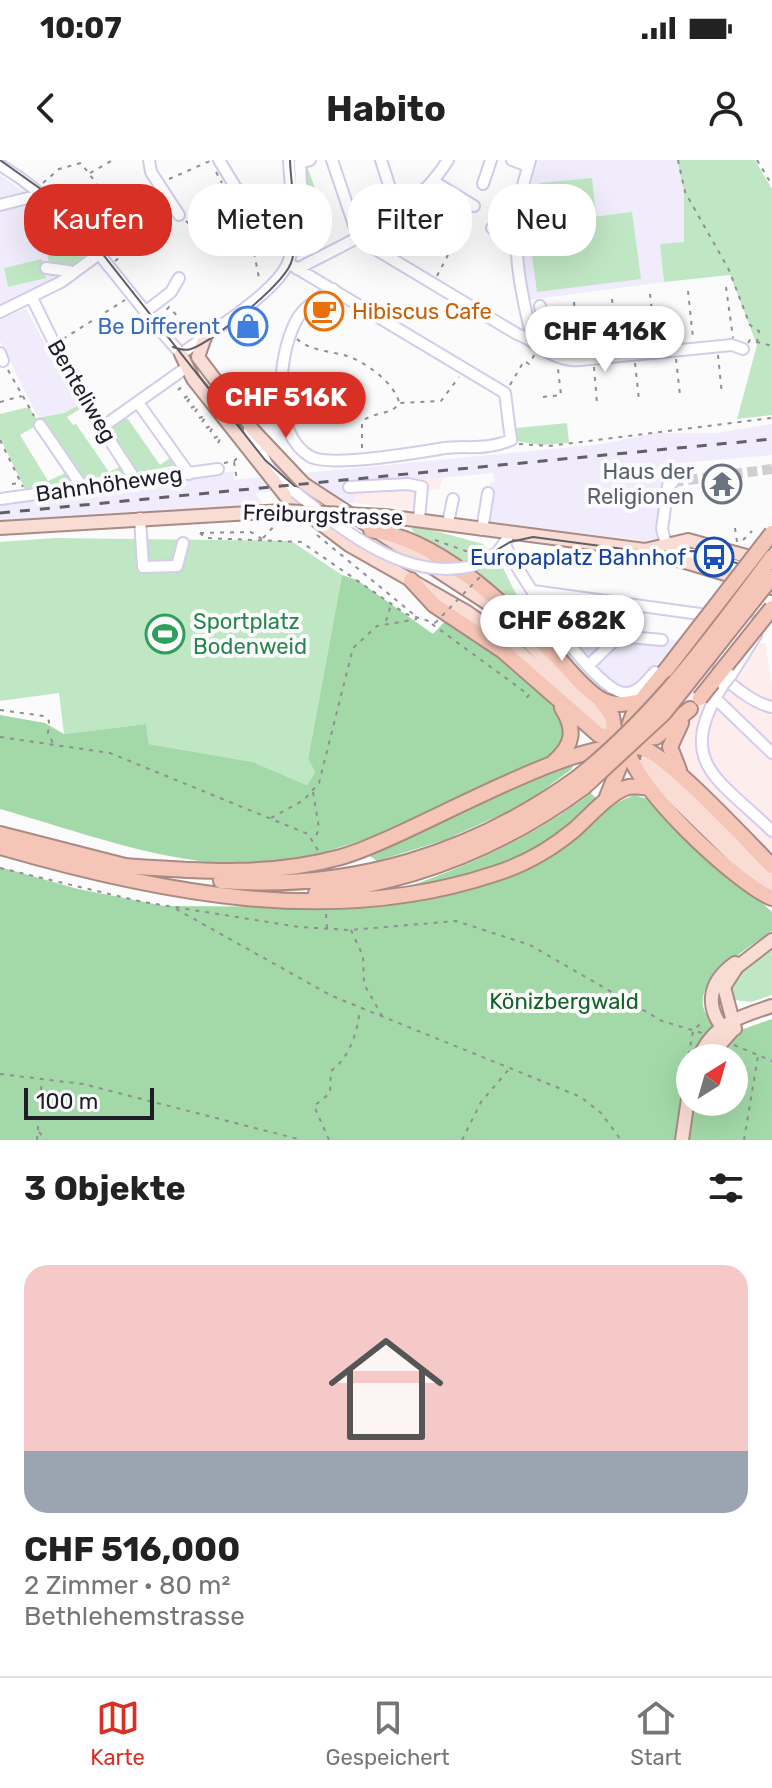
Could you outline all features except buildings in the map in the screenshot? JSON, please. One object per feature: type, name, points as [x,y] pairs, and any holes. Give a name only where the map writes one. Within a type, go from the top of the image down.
[{"type":"highway","points":[[371,530],[424,549],[469,578],[516,617],[599,698],[612,716],[622,743],[649,788],[733,871],[760,893],[772,896]]},
{"type":"highway","points":[[603,805],[619,775],[622,743],[631,717],[654,679],[772,533]]},
{"type":"highway","points":[[0,834],[124,866],[240,883],[286,883],[358,875],[409,863],[475,838],[581,783],[671,688],[772,557]]},
{"type":"highway","points":[[192,891],[286,895],[387,881],[437,867],[492,844],[581,783],[664,713],[772,576]]},
{"type":"highway","points":[[411,580],[434,605],[503,651],[593,731],[657,755],[772,866]]},
{"type":"highway","points":[[691,786],[672,759],[670,747],[770,613]]},
{"type":"highway","points":[[550,765],[566,750],[572,736],[570,721],[556,697]]},
{"type":"highway","points":[[599,698],[618,704],[641,701]]},
{"type":"highway","points":[[124,866],[232,873],[308,865],[399,836],[550,765],[590,750],[656,737],[702,702]]},
{"type":"highway","points":[[0,847],[98,873],[192,891],[292,902],[374,898],[448,886],[495,874],[527,861],[567,836],[627,788],[649,788]]},
{"type":"main road","points":[[206,334],[198,357],[239,410],[304,484],[371,530]]},
{"type":"main road","points":[[181,354],[187,367],[246,437],[300,486],[345,519],[426,560],[487,603],[605,724],[505,639],[467,612],[306,515],[277,488],[246,437],[181,354]]},
{"type":"main road","name":"Freiburgstrasse","points":[[0,528],[140,518],[284,514],[385,516],[448,523],[506,539],[645,550],[674,550],[704,544],[772,563]]},
{"type":"main road","name":"Freiburgstrasse","points":[[645,550],[674,550],[772,588]]},
{"type":"main road","points":[[772,880],[644,762],[772,896]]},
{"type":"main road","points":[[729,1031],[711,1006],[714,984],[726,969],[772,940]]},
{"type":"main road","points":[[729,1031],[724,987],[731,975],[755,952]]},
{"type":"main road","points":[[726,1002],[741,1008],[772,1004]]},
{"type":"main road","points":[[719,1044],[729,1031],[772,1004]]},
{"type":"main road","points":[[706,1044],[708,1040],[772,1012]]},
{"type":"main road","points":[[682,1140],[686,1116]]},
{"type":"main road","points":[[685,1121],[687,1116]]},
{"type":"street","points":[[149,160],[151,172],[159,184]]},
{"type":"street","points":[[289,160],[293,266]]},
{"type":"street","points":[[301,184],[300,163],[310,160]]},
{"type":"street","points":[[332,160],[348,207]]},
{"type":"street","points":[[381,160],[389,184]]},
{"type":"street","points":[[430,184],[448,160]]},
{"type":"street","points":[[483,184],[491,160]]},
{"type":"street","points":[[512,160],[529,163],[525,184]]},
{"type":"street","points":[[218,162],[230,184]]},
{"type":"street","points":[[0,165],[34,184]]},
{"type":"street","points":[[433,181],[474,206]]},
{"type":"street","points":[[0,205],[24,196]]},
{"type":"street","points":[[172,204],[179,215]]},
{"type":"street","points":[[101,256],[181,354],[293,266],[348,242]]},
{"type":"street","points":[[0,312],[32,298],[96,256]]},
{"type":"street","points":[[387,256],[521,336],[545,334],[540,306]]},
{"type":"street","points":[[517,256],[519,287],[532,337],[544,351],[560,359],[747,344]]},
{"type":"street","points":[[293,266],[333,289],[505,393],[509,399],[511,440],[492,448],[441,448],[415,455],[325,461],[309,456],[285,426],[283,368],[291,334],[307,306],[333,289]]},
{"type":"street","points":[[46,268],[69,271],[71,275]]},
{"type":"street","points":[[145,312],[171,292],[179,278]]},
{"type":"street","name":"Benteliweg","points":[[32,298],[101,428],[136,481]]},
{"type":"street","points":[[101,428],[139,404],[187,367]]},
{"type":"street","points":[[139,404],[189,474]]},
{"type":"street","points":[[239,410],[246,437],[270,469],[342,528],[396,559],[435,569],[473,566],[497,553],[506,539],[533,591],[588,666],[610,687],[622,693],[637,690],[654,679]]},
{"type":"street","points":[[37,421],[83,488]]},
{"type":"street","name":"Bahnhöheweg","points":[[0,499],[218,469]]},
{"type":"street","points":[[673,482],[668,486],[662,529],[674,550]]},
{"type":"street","points":[[349,487],[408,484],[422,487],[419,519]]},
{"type":"street","points":[[482,530],[488,493]]},
{"type":"street","points":[[448,523],[453,499]]},
{"type":"street","points":[[140,518],[143,567],[177,566],[183,543]]},
{"type":"street","name":"Freiburgstrasse","points":[[674,550],[772,576]]},
{"type":"street","points":[[533,591],[700,614]]},
{"type":"street","points":[[770,613],[731,675],[702,702],[699,742],[703,759],[712,772],[772,831]]},
{"type":"street","points":[[770,613],[747,626],[719,667],[731,682],[772,707]]},
{"type":"street","points":[[588,666],[619,636],[662,640]]},
{"type":"street","points":[[702,702],[772,753]]},
{"type":"path","points":[[88,174],[113,160]]},
{"type":"path","points":[[162,184],[211,160]]},
{"type":"path","points":[[678,160],[685,192],[729,270],[750,325],[759,331],[757,342]]},
{"type":"path","points":[[757,160],[772,185]]},
{"type":"path","points":[[218,162],[216,176],[222,184]]},
{"type":"path","points":[[47,184],[59,169],[81,163],[96,184]]},
{"type":"path","points":[[179,215],[188,223]]},
{"type":"path","points":[[114,262],[122,256]]},
{"type":"path","points":[[255,256],[259,278]]},
{"type":"path","points":[[435,280],[447,256]]},
{"type":"path","points":[[726,287],[733,339]]},
{"type":"path","points":[[688,291],[694,343]]},
{"type":"path","points":[[650,294],[656,347]]},
{"type":"path","points":[[54,344],[126,299]]},
{"type":"path","points":[[612,299],[618,351]]},
{"type":"path","points":[[574,302],[579,355]]},
{"type":"path","points":[[160,317],[169,307],[180,319],[172,328]]},
{"type":"path","points":[[104,314],[108,319]]},
{"type":"path","points":[[88,325],[91,330]]},
{"type":"path","points":[[291,334],[304,345],[351,357],[389,383],[399,403]]},
{"type":"path","points":[[71,335],[74,340]]},
{"type":"path","points":[[747,344],[757,342],[772,346]]},
{"type":"path","points":[[717,346],[722,395]]},
{"type":"path","points":[[675,350],[680,395]]},
{"type":"path","points":[[505,393],[524,361],[529,364],[537,351]]},
{"type":"path","points":[[634,354],[639,400]]},
{"type":"path","points":[[2,357],[37,421]]},
{"type":"path","points":[[593,358],[597,403]]},
{"type":"path","points":[[543,397],[561,395],[558,364]]},
{"type":"path","points":[[361,457],[362,422],[369,415],[391,411],[399,403],[441,401],[465,369]]},
{"type":"path","points":[[178,390],[185,383]]},
{"type":"path","points":[[184,398],[193,395],[187,402]]},
{"type":"path","points":[[0,402],[23,396]]},
{"type":"path","points":[[191,408],[200,405],[195,412]]},
{"type":"path","points":[[199,418],[207,415],[202,422]]},
{"type":"path","points":[[511,440],[527,447],[549,446],[772,418]]},
{"type":"path","points":[[206,428],[214,425],[210,432]]},
{"type":"path","points":[[214,438],[221,435],[218,443]]},
{"type":"path","points":[[0,440],[26,492]]},
{"type":"path","points":[[234,461],[237,480]]},
{"type":"path","points":[[12,484],[21,483]]},
{"type":"path","points":[[263,539],[284,514]]},
{"type":"path","points":[[735,528],[737,542]]},
{"type":"path","points":[[743,540],[752,531]]},
{"type":"path","points":[[263,539],[251,532],[200,533],[205,538],[291,540],[307,544],[391,603],[433,623],[529,695],[524,701]]},
{"type":"path","points":[[433,623],[480,577]]},
{"type":"path","points":[[386,622],[391,603]]},
{"type":"path","points":[[270,818],[313,792],[323,773],[348,658],[361,639],[386,622],[418,618]]},
{"type":"path","points":[[0,710],[44,716],[49,721],[48,733],[53,744]]},
{"type":"path","points":[[0,737],[110,753],[308,834],[319,853]]},
{"type":"path","points":[[313,792],[319,828],[314,840]]},
{"type":"path","points":[[0,868],[175,908],[327,929],[350,930],[450,921],[462,923],[530,945],[662,1021],[693,1031],[706,1018]]},
{"type":"path","points":[[175,908],[297,979],[360,1008],[581,1097],[601,1113],[621,1140]]},
{"type":"path","points":[[326,914],[327,929]]},
{"type":"path","points":[[350,930],[363,956],[367,991],[383,1017]]},
{"type":"path","points":[[329,1140],[314,1106],[330,1093],[331,1071],[343,1062],[357,1029],[360,1008]]},
{"type":"path","points":[[729,1031],[758,1055],[772,1061]]},
{"type":"path","points":[[744,1140],[758,1055]]},
{"type":"path","points":[[462,1140],[481,1102],[511,1067]]},
{"type":"path","points":[[0,1074],[42,1076],[302,1140]]},
{"type":"path","points":[[37,1140],[42,1076]]},
{"type":"path","points":[[38,1131],[46,1140]]},
{"type":"path","points":[[270,1140],[273,1132]]},
{"type":"shaded area","points":[[536,160],[677,160],[684,191],[684,242],[660,245],[664,282],[528,300],[522,256],[596,256],[596,184],[531,184]]},
{"type":"shaded area","points":[[0,175],[24,192],[24,256],[57,256],[71,267],[29,293],[0,305]]},
{"type":"shaded area","points":[[26,309],[79,405],[64,413],[38,417],[0,341],[0,319]]},
{"type":"shaded area","points":[[772,424],[772,455],[670,464],[658,540],[651,542],[484,521],[491,482],[495,482],[493,473],[359,486],[354,503],[347,503],[322,486],[256,493],[263,506],[108,513],[0,524],[0,504],[73,497],[233,471],[234,480],[603,444],[655,433],[716,433]]},
{"type":"shaded area","points":[[443,478],[439,490],[427,489],[414,510],[354,503],[358,486]]},
{"type":"shaded area","points":[[557,596],[610,605],[606,628],[679,641],[636,687],[620,689],[580,654],[554,616]]},
{"type":"shaded area","points":[[735,630],[753,643],[765,643],[772,686],[772,859],[676,762],[661,725]]},
{"type":"green space","points":[[677,160],[755,160],[772,189],[772,415],[737,419],[757,345],[730,275],[664,282],[660,244],[684,242],[684,191]]},
{"type":"green space","points":[[307,166],[313,184],[302,184],[303,167]]},
{"type":"green space","points":[[592,178],[593,184],[540,184]]},
{"type":"green space","points":[[632,212],[641,279],[537,292],[532,256],[596,256],[596,216]]},
{"type":"green space","points":[[48,256],[84,256],[71,267],[50,265]]},
{"type":"green space","points":[[42,259],[46,278],[8,287],[4,268]]},
{"type":"green space","points":[[79,405],[80,409],[67,417],[73,425],[76,424],[109,472],[122,466],[126,473],[82,480],[43,422],[20,435],[48,481],[67,472],[75,482],[26,491],[0,438],[0,414],[29,407],[36,418],[64,413]]},
{"type":"green space","points":[[122,418],[128,419],[160,465],[173,456],[178,465],[135,473],[108,432]]},
{"type":"green space","points":[[567,423],[569,443],[541,445],[515,441],[516,428]]},
{"type":"green space","points":[[421,527],[483,544],[502,566],[516,594],[550,628],[579,669],[443,552],[416,536],[411,528]]},
{"type":"green space","name":"Sportplatz Bodenweid","points":[[55,538],[291,541],[342,575],[308,759],[315,772],[307,785],[253,762],[149,744],[146,724],[64,734],[59,693],[0,701],[0,542]]},
{"type":"green space","points":[[342,575],[357,580],[433,634],[447,619],[496,655],[527,681],[569,725],[564,746],[504,781],[392,829],[319,853],[268,862],[213,862],[151,852],[0,809],[0,715],[45,723],[64,734],[146,724],[149,744],[253,762],[307,785],[315,772],[308,759]]},
{"type":"green space","points":[[574,761],[572,769],[524,804],[445,840],[377,861],[368,855]]},
{"type":"green space","points":[[591,793],[597,800],[577,819],[556,835],[510,861],[460,878],[407,887],[503,848],[548,823]]},
{"type":"green space","name":"Könizbergwald","points":[[634,795],[648,799],[772,912],[772,931],[713,978],[704,992],[703,1007],[711,1020],[732,1033],[772,1019],[772,1140],[0,1140],[0,867],[78,889],[165,906],[337,907],[547,856],[579,836],[612,805]]},
{"type":"green space","points":[[772,950],[772,995],[751,1002],[734,1000],[731,985],[737,974]]},
{"type":"tunnel","points":[[673,482],[772,469]]},
{"type":"tram line","points":[[0,160],[52,197],[75,219],[265,460],[314,503],[380,548],[417,563],[453,566],[478,561],[510,542],[533,537],[646,552],[694,551],[772,573]]},
{"type":"tram line","points":[[173,347],[191,349],[216,335],[264,296],[287,270],[292,260],[295,236],[290,160]]},
{"type":"railway","points":[[0,513],[772,439]]},
{"type":"place","name":"Hibiscus Cafe","points":[[324,311]]},
{"type":"place","name":"Be Different","points":[[248,326]]},
{"type":"place","name":"Haus der Religionen","points":[[722,484]]},
{"type":"place","name":"Europaplatz Bahnhof","points":[[714,557]]},
{"type":"place","name":"Sportplatz Bodenweid","points":[[165,634]]}]
